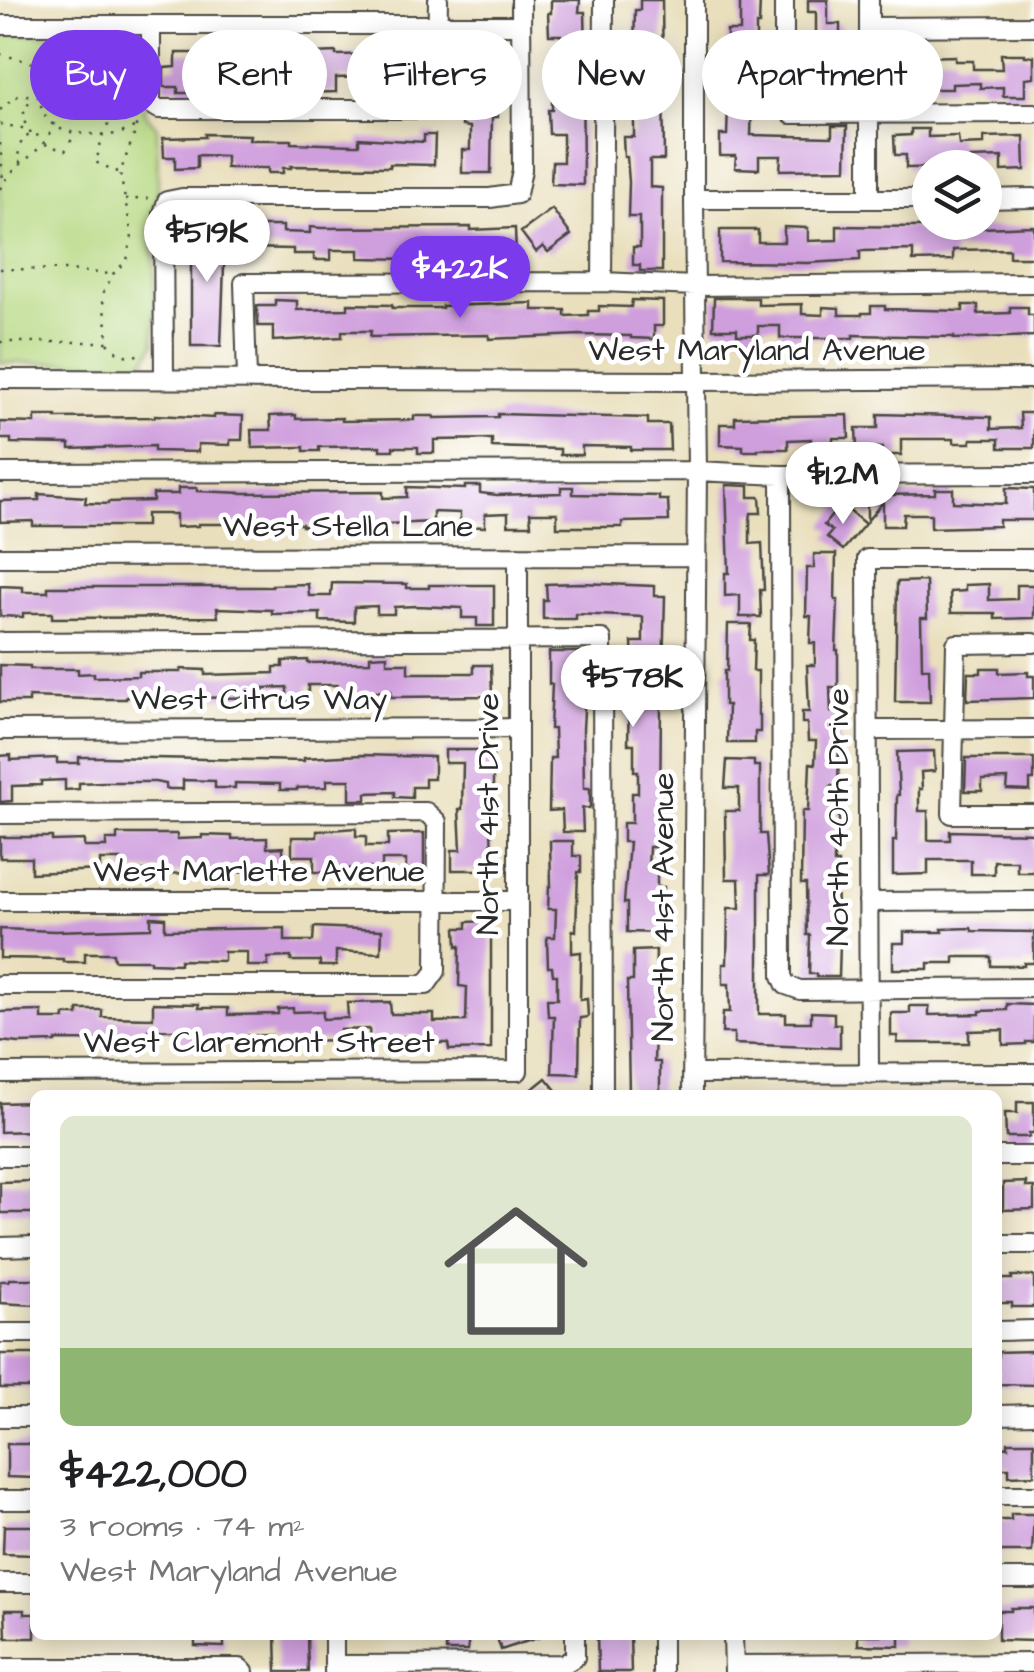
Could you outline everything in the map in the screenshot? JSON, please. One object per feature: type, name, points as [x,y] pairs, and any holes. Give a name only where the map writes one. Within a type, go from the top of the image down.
[{"type":"street","points":[[151,25],[150,104],[159,109],[436,108],[438,0]]},
{"type":"street","points":[[164,378],[160,200],[490,198],[517,194],[522,170],[521,0]]},
{"type":"street","points":[[602,282],[604,0]]},
{"type":"street","name":"North 41st Avenue","points":[[692,1090],[697,556],[694,0]]},
{"type":"street","points":[[784,0],[784,30]]},
{"type":"street","points":[[869,0],[869,30]]},
{"type":"street","points":[[0,25],[522,25]]},
{"type":"street","points":[[869,26],[1034,26]]},
{"type":"street","points":[[943,114],[1034,113]]},
{"type":"street","points":[[869,120],[869,199]]},
{"type":"street","points":[[1002,198],[1034,198]]},
{"type":"street","points":[[694,200],[912,199]]},
{"type":"street","points":[[247,378],[244,283],[1034,284]]},
{"type":"street","name":"West Maryland Avenue","points":[[0,379],[1034,379]]},
{"type":"street","points":[[0,474],[1034,474]]},
{"type":"street","points":[[781,475],[782,976],[786,985],[800,990],[1034,988]]},
{"type":"street","name":"North 41st Drive","points":[[518,556],[518,1071]]},
{"type":"street","name":"West Stella Lane","points":[[0,557],[697,556]]},
{"type":"street","name":"North 40th Drive","points":[[869,1074],[867,560],[1034,558]]},
{"type":"street","points":[[0,642],[602,640],[604,1090]]},
{"type":"street","points":[[1034,644],[956,644],[952,729],[952,814],[1034,814]]},
{"type":"street","name":"West Citrus Way","points":[[0,730],[518,728]]},
{"type":"street","points":[[868,730],[1034,729]]},
{"type":"street","points":[[0,814],[426,812],[437,822],[436,971],[426,984],[0,985]]},
{"type":"street","name":"West Marlette Avenue","points":[[0,901],[518,901]]},
{"type":"street","points":[[868,902],[1034,902]]},
{"type":"street","name":"West Claremont Street","points":[[0,1073],[518,1071]]},
{"type":"street","points":[[692,1074],[1034,1073]]},
{"type":"street","points":[[0,1156],[30,1156]]},
{"type":"street","points":[[1002,1156],[1034,1156]]},
{"type":"street","points":[[1002,1244],[1034,1244]]},
{"type":"street","points":[[0,1246],[30,1246]]},
{"type":"street","points":[[1002,1330],[1034,1330]]},
{"type":"street","points":[[0,1333],[30,1333]]},
{"type":"street","points":[[1002,1414],[1034,1414]]},
{"type":"street","points":[[0,1417],[30,1417]]},
{"type":"street","points":[[1002,1495],[1034,1495]]},
{"type":"street","points":[[0,1500],[30,1500]]},
{"type":"street","points":[[1002,1580],[1034,1579]]},
{"type":"street","points":[[0,1583],[30,1583]]},
{"type":"street","points":[[334,1640],[334,1669],[564,1664],[575,1657],[575,1640]]},
{"type":"street","points":[[662,1640],[662,1672]]},
{"type":"street","points":[[734,1640],[734,1669],[1034,1663]]},
{"type":"street","points":[[0,1668],[240,1668],[244,1672]]},
{"type":"path","points":[[0,54],[30,62]]},
{"type":"path","points":[[0,110],[14,96],[30,95]]},
{"type":"path","points":[[30,100],[23,113],[30,132]]},
{"type":"path","points":[[50,120],[53,127],[64,132],[102,135],[118,134],[136,126]]},
{"type":"path","points":[[0,190],[21,163],[43,144],[55,120]]},
{"type":"path","points":[[109,120],[94,162],[120,173]]},
{"type":"path","points":[[137,120],[120,173],[132,231],[131,245],[127,260],[107,282],[103,298],[108,342],[121,355],[145,356]]},
{"type":"path","points":[[0,124],[47,138]]},
{"type":"path","points":[[21,163],[16,160],[18,148],[30,132]]},
{"type":"path","points":[[43,144],[65,151],[76,133]]},
{"type":"path","points":[[0,143],[4,182]]},
{"type":"path","points":[[125,200],[160,200]]},
{"type":"path","points":[[0,269],[112,274]]},
{"type":"path","points":[[0,342],[108,342]]},
{"type":"green space","points":[[0,35],[30,35],[30,120],[151,120],[157,127],[154,344],[146,359],[138,363],[0,363]]},
{"type":"building","points":[[551,0],[580,0],[579,12],[585,12],[585,30],[549,30]]},
{"type":"building","points":[[640,0],[662,0],[662,30],[634,30],[635,10],[640,10]]},
{"type":"building","points":[[740,0],[760,0],[756,30],[740,30]]},
{"type":"building","points":[[808,0],[828,0],[828,24],[840,24],[840,30],[816,30],[816,12],[808,12]]},
{"type":"building","points":[[327,52],[347,55],[347,78],[336,78],[336,92],[327,92]]},
{"type":"building","points":[[176,53],[182,53],[182,93],[178,93],[178,87],[164,87],[164,68],[176,67]]},
{"type":"building","points":[[1001,54],[1034,56],[1034,77],[1025,78],[1025,96],[1003,96],[1003,87],[980,88],[980,83],[952,84],[952,89],[943,89],[943,56],[973,61],[973,69],[1002,69]]},
{"type":"building","points":[[462,120],[492,120],[491,173],[462,173],[462,150],[470,150],[470,127],[462,126]]},
{"type":"building","points":[[548,120],[583,120],[583,185],[551,184],[552,162],[563,162],[563,134],[549,134]]},
{"type":"building","points":[[634,120],[664,120],[664,160],[650,160],[650,187],[662,188],[662,271],[640,271],[640,265],[633,265],[633,247],[640,247],[640,225],[639,217],[628,217],[629,182],[623,137],[634,137]]},
{"type":"building","points":[[728,120],[751,120],[751,135],[832,137],[832,126],[847,126],[846,169],[780,170],[781,156],[759,156],[759,169],[735,168],[736,156],[720,156],[720,135],[727,135]]},
{"type":"building","points":[[911,129],[928,129],[928,137],[958,136],[959,145],[984,144],[984,137],[1024,136],[1025,170],[1002,171],[1002,150],[912,150],[912,168],[906,168],[906,155],[895,155],[894,136],[911,135]]},
{"type":"building","points":[[205,134],[353,145],[359,145],[359,138],[424,142],[424,135],[435,135],[434,165],[291,166],[283,168],[283,173],[268,173],[268,168],[226,168],[226,156],[197,155],[197,168],[175,169],[175,157],[164,157],[163,138]]},
{"type":"building","points":[[552,209],[571,235],[548,252],[543,246],[536,252],[521,232]]},
{"type":"building","points":[[218,220],[219,239],[225,239],[221,346],[191,346],[191,237],[197,237],[196,221]]},
{"type":"building","points":[[247,226],[283,226],[283,232],[310,233],[310,227],[515,228],[516,258],[478,260],[478,255],[435,255],[435,250],[411,250],[411,259],[359,258],[359,250],[331,250],[331,260],[314,260],[314,254],[293,254],[293,249],[247,248]]},
{"type":"building","points":[[837,226],[912,227],[912,240],[1002,240],[1002,227],[1034,226],[1034,257],[1009,257],[1009,249],[953,250],[953,260],[913,261],[913,250],[860,251],[860,260],[720,262],[720,230],[758,230],[758,242],[784,242],[784,227],[808,228],[808,241],[837,240]]},
{"type":"building","points":[[714,298],[758,298],[758,305],[802,304],[802,314],[823,315],[823,307],[839,308],[839,315],[862,315],[871,313],[871,306],[963,311],[963,305],[978,305],[978,314],[1010,313],[1010,307],[1028,307],[1028,315],[1034,315],[1034,336],[780,338],[780,326],[758,326],[758,335],[737,335],[737,329],[713,329]]},
{"type":"building","points":[[275,300],[297,301],[297,310],[348,309],[348,304],[442,308],[533,303],[533,310],[565,310],[565,316],[588,315],[588,311],[599,311],[599,306],[631,307],[632,300],[663,301],[663,326],[654,326],[654,339],[580,335],[489,339],[489,335],[370,337],[371,331],[342,331],[342,337],[273,341],[273,326],[258,326],[257,306],[275,306]]},
{"type":"building","points":[[1020,413],[1034,413],[1034,448],[999,448],[999,439],[954,443],[954,439],[901,439],[901,455],[882,455],[882,448],[857,448],[856,428],[878,428],[878,414],[991,417],[991,429],[1021,428]]},
{"type":"building","points":[[498,414],[648,418],[648,424],[669,424],[670,450],[582,446],[582,455],[560,455],[560,449],[492,447],[492,439],[434,440],[434,453],[418,453],[418,447],[319,447],[319,451],[304,451],[304,447],[252,448],[251,430],[271,430],[270,416],[342,421]]},
{"type":"building","points":[[848,415],[849,438],[833,438],[833,445],[811,446],[811,439],[788,440],[788,449],[743,451],[743,446],[720,445],[720,424],[735,424],[735,417]]},
{"type":"building","points":[[35,416],[243,416],[242,440],[230,440],[230,445],[198,444],[198,452],[154,451],[154,446],[70,449],[70,444],[11,443],[11,439],[0,439],[0,422],[35,423]]},
{"type":"building","points":[[726,485],[749,486],[749,497],[760,497],[761,513],[751,513],[750,544],[762,543],[761,617],[740,617],[740,595],[725,596],[725,573],[729,573]]},
{"type":"building","points":[[480,486],[480,493],[497,495],[561,493],[561,487],[573,487],[573,494],[659,496],[659,500],[668,500],[669,521],[622,522],[622,527],[557,527],[557,513],[530,513],[531,525],[508,525],[508,513],[485,514],[485,527],[460,526],[460,513],[433,512],[433,522],[340,526],[176,527],[176,514],[146,514],[146,526],[33,526],[33,521],[0,522],[0,501],[39,500],[39,494],[86,497],[85,503],[108,504],[153,501],[153,494],[178,494],[178,488],[244,493],[383,492],[383,498],[407,497],[407,487]]},
{"type":"building","points":[[1006,488],[1034,489],[1034,520],[999,520],[999,526],[931,528],[931,514],[904,514],[903,526],[883,526],[883,502],[867,521],[867,498],[935,494],[935,489],[953,489],[953,502],[1006,504]]},
{"type":"building","points":[[841,504],[865,524],[843,550],[827,537],[832,531],[824,525]]},
{"type":"building","points":[[814,554],[836,554],[838,687],[830,687],[831,712],[840,712],[838,786],[831,786],[831,811],[839,811],[839,827],[834,827],[834,863],[838,863],[839,977],[809,974],[806,884],[801,884],[802,811],[808,811],[810,763],[815,764],[816,741],[808,741],[807,723],[802,723],[802,712],[809,712],[807,665],[815,665],[815,643],[810,643],[811,616],[806,616],[807,568],[814,568]]},
{"type":"building","points":[[926,581],[927,618],[921,618],[922,668],[929,668],[930,702],[895,702],[897,582]]},
{"type":"building","points":[[332,583],[407,584],[407,588],[494,585],[494,626],[477,626],[477,618],[462,618],[462,608],[417,606],[394,607],[394,614],[377,614],[377,606],[354,607],[354,622],[320,621],[320,613],[272,614],[272,610],[217,608],[218,617],[52,618],[52,613],[0,616],[0,586],[23,587],[23,592],[48,592],[48,587],[308,584],[309,596],[331,596]]},
{"type":"building","points":[[546,584],[654,586],[654,596],[665,596],[663,671],[657,671],[657,699],[661,700],[663,847],[649,847],[648,869],[657,870],[657,887],[664,887],[662,933],[627,932],[624,903],[629,842],[623,842],[623,823],[632,823],[632,793],[638,793],[634,744],[628,744],[629,696],[634,696],[632,642],[643,642],[643,617],[576,614],[576,619],[543,619]]},
{"type":"building","points":[[989,584],[989,600],[1017,599],[1017,585],[1034,585],[1034,618],[995,619],[995,613],[951,613],[950,592],[965,591],[965,585]]},
{"type":"building","points":[[728,624],[751,624],[760,715],[755,743],[727,743],[724,671]]},
{"type":"building","points":[[549,652],[581,652],[580,692],[585,692],[584,788],[590,788],[590,808],[582,808],[583,832],[563,832],[562,810],[549,811],[550,758],[555,758],[554,729],[550,729]]},
{"type":"building","points":[[387,655],[387,663],[408,663],[408,673],[474,673],[474,665],[491,665],[492,696],[391,697],[391,691],[363,692],[363,699],[339,699],[338,685],[308,685],[308,700],[287,700],[287,687],[264,688],[264,698],[29,697],[29,702],[0,702],[0,665],[78,669],[78,674],[94,673],[94,677],[138,676],[138,672],[181,669],[205,670],[205,675],[274,673],[274,667],[283,667],[283,661],[370,662],[370,656]]},
{"type":"building","points":[[981,668],[999,668],[999,673],[1028,672],[1028,676],[1034,676],[1034,698],[967,700],[968,673],[981,673]]},
{"type":"building","points":[[445,750],[493,750],[492,861],[481,861],[481,870],[452,870],[452,850],[461,850],[463,763],[445,763]]},
{"type":"building","points":[[934,751],[935,771],[921,772],[919,789],[919,811],[928,811],[928,840],[950,840],[950,831],[1034,833],[1034,872],[1017,872],[1017,861],[994,861],[994,874],[971,874],[971,860],[928,860],[928,874],[893,875],[899,795],[897,752]]},
{"type":"building","points":[[11,755],[11,760],[57,758],[57,763],[79,763],[79,757],[304,761],[362,755],[434,757],[434,779],[425,779],[425,787],[412,787],[412,798],[395,797],[395,792],[366,793],[366,800],[350,800],[350,780],[327,780],[327,787],[297,790],[280,790],[280,784],[235,783],[235,788],[215,788],[215,781],[183,780],[183,789],[166,789],[166,784],[155,782],[103,782],[79,783],[79,789],[65,790],[65,780],[41,781],[41,785],[12,786],[12,801],[0,802],[0,756]]},
{"type":"building","points":[[966,758],[1034,758],[1030,791],[1007,790],[1008,779],[982,780],[982,791],[965,791]]},
{"type":"building","points":[[727,760],[754,761],[754,766],[760,766],[760,834],[766,834],[769,875],[759,875],[759,1014],[786,1014],[786,1022],[811,1022],[811,1012],[834,1013],[834,1024],[840,1024],[840,1048],[734,1044],[734,1033],[722,1033],[723,1012],[730,1012],[729,984],[723,984],[728,908],[740,908],[739,879],[726,879],[725,811],[739,811],[739,788],[725,788]]},
{"type":"building","points":[[356,828],[356,836],[366,836],[366,846],[388,846],[388,834],[424,833],[424,870],[406,870],[406,860],[382,860],[382,868],[314,872],[314,856],[292,856],[292,837],[317,837],[317,831]]},
{"type":"building","points":[[117,834],[177,834],[177,839],[202,835],[267,838],[267,848],[283,847],[284,870],[160,874],[123,871],[123,860],[100,860],[100,870],[31,873],[31,858],[0,858],[0,837],[84,840],[84,847],[106,847],[106,840],[117,840]]},
{"type":"building","points":[[550,841],[573,841],[573,856],[581,856],[572,953],[581,952],[580,1000],[587,999],[588,1017],[580,1018],[579,1074],[552,1073],[554,1016],[548,1016],[547,999],[557,999],[557,975],[548,967],[547,937],[555,937],[556,909],[548,909]]},
{"type":"building","points":[[151,917],[165,918],[165,930],[285,928],[285,941],[313,941],[314,927],[382,930],[381,953],[336,951],[336,966],[320,966],[320,961],[291,961],[291,957],[268,958],[268,966],[247,966],[247,952],[224,952],[224,961],[180,960],[180,964],[114,960],[113,953],[85,953],[85,962],[0,958],[0,929],[151,928]]},
{"type":"building","points":[[491,921],[491,1049],[449,1050],[448,1043],[414,1043],[414,1036],[391,1037],[391,1043],[370,1043],[369,1029],[340,1030],[340,1040],[271,1042],[271,1035],[175,1044],[176,1030],[148,1030],[148,1041],[0,1041],[0,1012],[42,1011],[42,1019],[64,1019],[64,1015],[78,1015],[78,1010],[102,1010],[102,1017],[153,1018],[153,1003],[228,1008],[228,1015],[278,1014],[278,1009],[293,1008],[293,1012],[323,1011],[323,1019],[348,1018],[347,1003],[390,1002],[391,1014],[434,1014],[434,1022],[466,1021],[467,987],[459,986],[460,946],[457,947],[456,928],[467,928],[467,922]]},
{"type":"building","points":[[971,928],[1034,932],[1034,963],[991,966],[991,957],[954,957],[954,963],[928,963],[928,969],[893,969],[893,943],[904,943],[904,932]]},
{"type":"building","points":[[656,950],[655,983],[661,983],[661,998],[654,1062],[660,1062],[660,1090],[629,1090],[627,981],[633,981],[633,951]]},
{"type":"building","points":[[1007,1004],[1034,1005],[1034,1042],[1003,1045],[1003,1030],[969,1031],[969,1043],[897,1043],[898,1036],[891,1036],[891,1013],[910,1013],[910,1006],[929,1006],[929,1015],[980,1014],[1007,1010]]},
{"type":"building","points":[[546,1078],[556,1090],[531,1090]]},
{"type":"building","points":[[30,1102],[30,1131],[0,1132],[0,1103]]},
{"type":"building","points":[[1017,1102],[1034,1102],[1034,1133],[1029,1133],[1029,1137],[1006,1137],[1005,1113],[1017,1113]]},
{"type":"building","points":[[30,1181],[30,1213],[0,1213],[0,1182]]},
{"type":"building","points":[[1026,1182],[1026,1187],[1034,1187],[1034,1209],[1003,1210],[1003,1183]]},
{"type":"building","points":[[1034,1276],[1034,1307],[1002,1303],[1002,1279]]},
{"type":"building","points":[[30,1279],[30,1305],[0,1303],[0,1281]]},
{"type":"building","points":[[1033,1351],[1034,1385],[1002,1384],[1002,1352]]},
{"type":"building","points":[[0,1354],[30,1354],[30,1388],[0,1388]]},
{"type":"building","points":[[1008,1442],[1034,1442],[1034,1475],[1009,1476],[1009,1468],[1002,1468],[1002,1446],[1008,1447]]},
{"type":"building","points":[[7,1444],[30,1444],[30,1478],[7,1477]]},
{"type":"building","points":[[1011,1514],[1034,1514],[1032,1552],[1002,1552],[1002,1520],[1011,1520]]},
{"type":"building","points":[[4,1526],[30,1526],[30,1555],[3,1554]]},
{"type":"building","points":[[1034,1608],[1034,1641],[998,1640],[1002,1640],[1002,1611]]},
{"type":"building","points":[[5,1610],[24,1610],[24,1614],[30,1614],[30,1638],[6,1638]]},
{"type":"building","points":[[195,1640],[224,1640],[224,1647],[195,1646]]},
{"type":"building","points":[[276,1640],[307,1640],[308,1672],[277,1672]]},
{"type":"building","points":[[446,1640],[468,1640],[468,1651],[446,1651]]},
{"type":"building","points":[[498,1640],[531,1640],[501,1650]]},
{"type":"building","points":[[597,1640],[630,1640],[631,1672],[598,1672]]},
{"type":"building","points":[[858,1640],[900,1640],[900,1646],[858,1645]]}]
